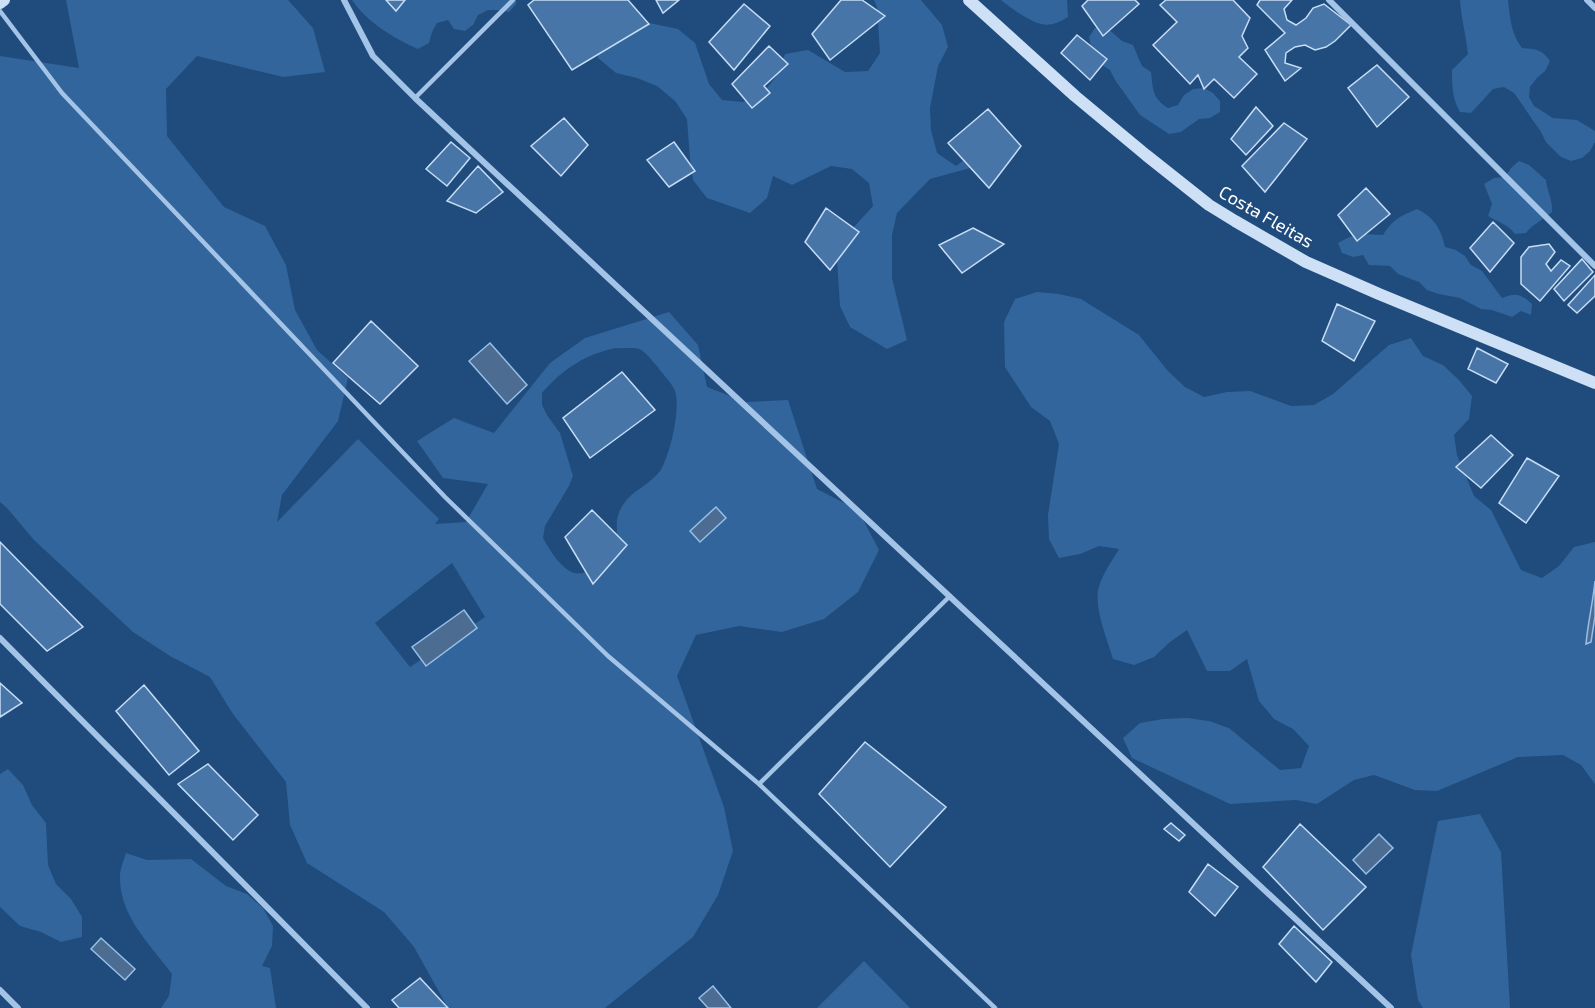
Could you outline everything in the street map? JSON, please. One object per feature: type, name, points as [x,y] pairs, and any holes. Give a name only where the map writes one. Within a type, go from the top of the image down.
[{"type":"main road","points":[[0,3],[4,0]]},
{"type":"main road","name":"Costa Fleitas","points":[[969,0],[1075,96],[1209,205],[1235,221],[1306,262],[1595,383]]},
{"type":"street","points":[[344,0],[373,56],[415,98],[1391,1008]]},
{"type":"street","points":[[1329,0],[1595,266]]},
{"type":"street","points":[[1587,0],[1595,8]]},
{"type":"street","points":[[0,638],[367,1008]]},
{"type":"street","points":[[0,990],[18,1008]]},
{"type":"lane","points":[[415,98],[513,0]]},
{"type":"lane","points":[[0,11],[62,93],[445,497],[608,656],[759,784],[995,1008]]},
{"type":"lane","points":[[759,784],[950,596]]},
{"type":"shaded area","points":[[66,0],[288,0],[313,28],[325,72],[283,77],[197,56],[166,89],[167,136],[224,207],[265,226],[286,265],[295,310],[317,350],[348,378],[338,421],[282,495],[277,522],[358,439],[439,519],[435,524],[466,522],[488,484],[443,478],[417,441],[454,418],[494,433],[550,363],[585,338],[669,312],[698,345],[707,387],[746,402],[788,400],[817,489],[858,510],[879,550],[858,592],[824,619],[782,632],[739,626],[696,635],[677,676],[724,807],[733,851],[718,895],[693,937],[605,1008],[448,1008],[414,947],[384,912],[307,863],[290,825],[286,782],[233,714],[210,677],[170,656],[133,632],[34,540],[0,502],[0,56],[79,68]],"holes":[[[616,348],[642,350],[671,385],[675,391],[677,409],[674,432],[660,471],[631,495],[620,511],[614,547],[590,570],[574,573],[560,563],[543,538],[545,526],[573,476],[560,433],[542,405],[542,393],[575,364],[594,354]],[[452,563],[485,617],[410,667],[375,623]]]},
{"type":"shaded area","points":[[352,0],[516,0],[516,4],[509,12],[488,10],[478,15],[473,25],[465,31],[454,29],[448,20],[437,23],[429,43],[418,49],[381,29]]},
{"type":"shaded area","points":[[874,0],[921,0],[942,25],[948,47],[938,66],[930,108],[931,130],[937,153],[956,166],[991,140],[992,162],[930,179],[897,213],[892,235],[892,278],[907,340],[887,349],[850,327],[840,306],[837,260],[843,239],[873,206],[869,183],[852,169],[831,166],[792,185],[773,176],[767,198],[750,213],[707,198],[693,180],[687,119],[675,101],[657,86],[616,73],[598,58],[598,37],[635,20],[678,29],[695,43],[709,84],[722,100],[743,102],[764,92],[778,74],[785,54],[808,50],[845,72],[868,71],[880,53],[877,7]]},
{"type":"shaded area","points":[[1001,0],[1067,0],[1068,17],[1050,25],[1039,24]]},
{"type":"shaded area","points":[[1460,0],[1508,0],[1510,19],[1518,43],[1522,48],[1538,50],[1550,61],[1545,71],[1530,87],[1529,97],[1534,106],[1553,118],[1577,120],[1595,131],[1595,142],[1582,158],[1571,161],[1561,157],[1546,142],[1514,93],[1504,87],[1493,89],[1471,113],[1460,112],[1454,97],[1452,70],[1468,54]]},
{"type":"shaded area","points":[[1106,27],[1122,41],[1133,45],[1142,66],[1151,72],[1154,93],[1159,101],[1168,108],[1178,105],[1184,95],[1193,89],[1204,88],[1220,101],[1220,112],[1210,118],[1199,119],[1181,132],[1169,134],[1140,115],[1110,70],[1102,65],[1091,47],[1089,37],[1095,28]]},
{"type":"shaded area","points":[[1519,161],[1529,165],[1546,180],[1552,212],[1526,233],[1515,234],[1505,225],[1488,216],[1492,204],[1484,184],[1494,178],[1505,177]]},
{"type":"shaded area","points":[[1417,209],[1436,224],[1445,247],[1456,250],[1465,256],[1471,265],[1482,271],[1502,298],[1511,295],[1521,296],[1532,304],[1531,315],[1521,311],[1512,317],[1481,309],[1460,298],[1427,290],[1419,282],[1398,274],[1390,266],[1369,265],[1363,255],[1353,257],[1342,253],[1338,243],[1360,234],[1383,235],[1397,219]]},
{"type":"shaded area","points":[[1037,292],[1081,299],[1139,335],[1168,371],[1185,387],[1204,397],[1227,392],[1250,391],[1291,406],[1314,405],[1333,394],[1389,345],[1411,338],[1423,356],[1443,365],[1472,396],[1469,419],[1454,435],[1457,455],[1474,496],[1491,510],[1521,570],[1542,578],[1559,566],[1574,547],[1595,542],[1595,784],[1581,765],[1563,755],[1518,757],[1437,791],[1415,790],[1374,775],[1354,780],[1317,804],[1296,800],[1230,804],[1132,758],[1123,738],[1140,723],[1163,719],[1187,718],[1209,721],[1229,728],[1280,770],[1301,768],[1309,746],[1293,729],[1274,719],[1259,701],[1247,659],[1230,671],[1207,671],[1187,630],[1154,657],[1134,665],[1113,659],[1098,607],[1098,590],[1119,549],[1099,546],[1080,554],[1059,558],[1049,539],[1048,515],[1059,444],[1050,421],[1031,407],[1005,367],[1004,322],[1015,299]]},
{"type":"shaded area","points":[[490,343],[527,385],[507,404],[469,361]]},
{"type":"shaded area","points":[[716,507],[726,518],[700,542],[690,531]]},
{"type":"shaded area","points":[[1595,581],[1595,616],[1591,642],[1586,644],[1588,628]]},
{"type":"shaded area","points":[[464,610],[477,628],[426,666],[412,647]]},
{"type":"shaded area","points":[[8,769],[23,785],[32,805],[46,823],[48,865],[56,884],[71,899],[82,917],[82,937],[61,942],[41,932],[20,926],[0,907],[0,774]]},
{"type":"shaded area","points":[[1480,814],[1501,852],[1510,1008],[1423,1008],[1418,1000],[1411,955],[1438,821]]},
{"type":"shaded area","points":[[1379,834],[1393,848],[1366,874],[1353,860]]},
{"type":"shaded area","points":[[126,853],[147,860],[191,859],[226,886],[247,894],[263,908],[273,926],[272,946],[262,966],[270,968],[276,1008],[161,1008],[169,996],[172,974],[137,929],[125,904],[120,876]]},
{"type":"shaded area","points":[[101,938],[135,969],[125,980],[91,949]]},
{"type":"shaded area","points":[[864,961],[910,1008],[817,1008]]},
{"type":"shaded area","points":[[713,986],[731,1008],[708,1008],[699,998]]},
{"type":"building","points":[[386,0],[405,0],[396,11]]},
{"type":"building","points":[[534,0],[628,0],[649,24],[572,70],[528,5]]},
{"type":"building","points":[[656,0],[679,0],[663,13]]},
{"type":"building","points":[[841,0],[862,0],[885,16],[830,60],[812,34]]},
{"type":"building","points":[[1088,0],[1135,0],[1139,4],[1103,36],[1082,6]]},
{"type":"building","points":[[1166,0],[1233,0],[1250,18],[1242,36],[1248,48],[1239,57],[1257,74],[1234,98],[1214,79],[1204,89],[1198,75],[1190,84],[1153,45],[1177,22],[1160,5]]},
{"type":"building","points":[[1260,0],[1292,0],[1284,9],[1287,20],[1296,25],[1306,18],[1313,8],[1324,4],[1351,25],[1326,47],[1315,50],[1305,45],[1295,47],[1286,53],[1285,63],[1301,68],[1285,81],[1265,50],[1285,33],[1257,5]]},
{"type":"building","points":[[744,4],[770,26],[734,70],[709,42]]},
{"type":"building","points":[[1077,35],[1107,59],[1090,80],[1061,53]]},
{"type":"building","points":[[769,46],[788,64],[764,86],[770,93],[752,108],[732,84]]},
{"type":"building","points":[[1377,65],[1409,97],[1377,127],[1348,88]]},
{"type":"building","points":[[1256,107],[1273,126],[1246,155],[1231,139]]},
{"type":"building","points":[[988,109],[1021,146],[989,188],[948,143]]},
{"type":"building","points":[[564,118],[588,145],[561,176],[531,146]]},
{"type":"building","points":[[1284,123],[1307,139],[1265,192],[1242,166]]},
{"type":"building","points":[[451,142],[470,158],[447,186],[426,169]]},
{"type":"building","points":[[674,142],[695,171],[669,187],[647,160]]},
{"type":"building","points":[[478,166],[503,192],[476,213],[447,201]]},
{"type":"building","points":[[1366,188],[1390,214],[1357,241],[1338,215]]},
{"type":"building","points":[[826,208],[859,232],[830,270],[805,242]]},
{"type":"building","points":[[1493,222],[1514,243],[1490,272],[1470,248]]},
{"type":"building","points":[[973,228],[1004,244],[962,273],[939,245]]},
{"type":"building","points":[[1549,244],[1555,252],[1546,264],[1551,271],[1561,260],[1570,266],[1540,301],[1521,284],[1521,257],[1529,247]]},
{"type":"building","points":[[1582,259],[1593,272],[1564,301],[1554,289]]},
{"type":"building","points":[[1595,275],[1595,296],[1577,313],[1568,305]]},
{"type":"building","points":[[1337,304],[1375,321],[1354,361],[1322,341]]},
{"type":"building","points":[[371,321],[418,366],[380,404],[333,363]]},
{"type":"building","points":[[1477,348],[1508,364],[1496,383],[1468,369]]},
{"type":"building","points":[[622,372],[655,410],[590,458],[563,418]]},
{"type":"building","points":[[1491,435],[1513,455],[1481,488],[1456,467]]},
{"type":"building","points":[[1527,458],[1559,476],[1526,523],[1499,503]]},
{"type":"building","points":[[592,510],[627,545],[593,584],[565,537]]},
{"type":"building","points":[[0,542],[83,627],[47,651],[0,604]]},
{"type":"building","points":[[0,683],[22,703],[0,717]]},
{"type":"building","points":[[144,685],[199,751],[169,775],[116,711]]},
{"type":"building","points":[[865,742],[946,807],[890,867],[819,794]]},
{"type":"building","points":[[208,764],[258,815],[233,840],[178,784]]},
{"type":"building","points":[[1171,823],[1185,835],[1179,841],[1164,829]]},
{"type":"building","points":[[1300,824],[1366,887],[1323,930],[1263,867]]},
{"type":"building","points":[[1208,864],[1238,887],[1215,916],[1189,892]]},
{"type":"building","points":[[1294,926],[1332,962],[1316,982],[1279,944]]},
{"type":"building","points":[[420,978],[448,1008],[399,1008],[392,1000]]}]
